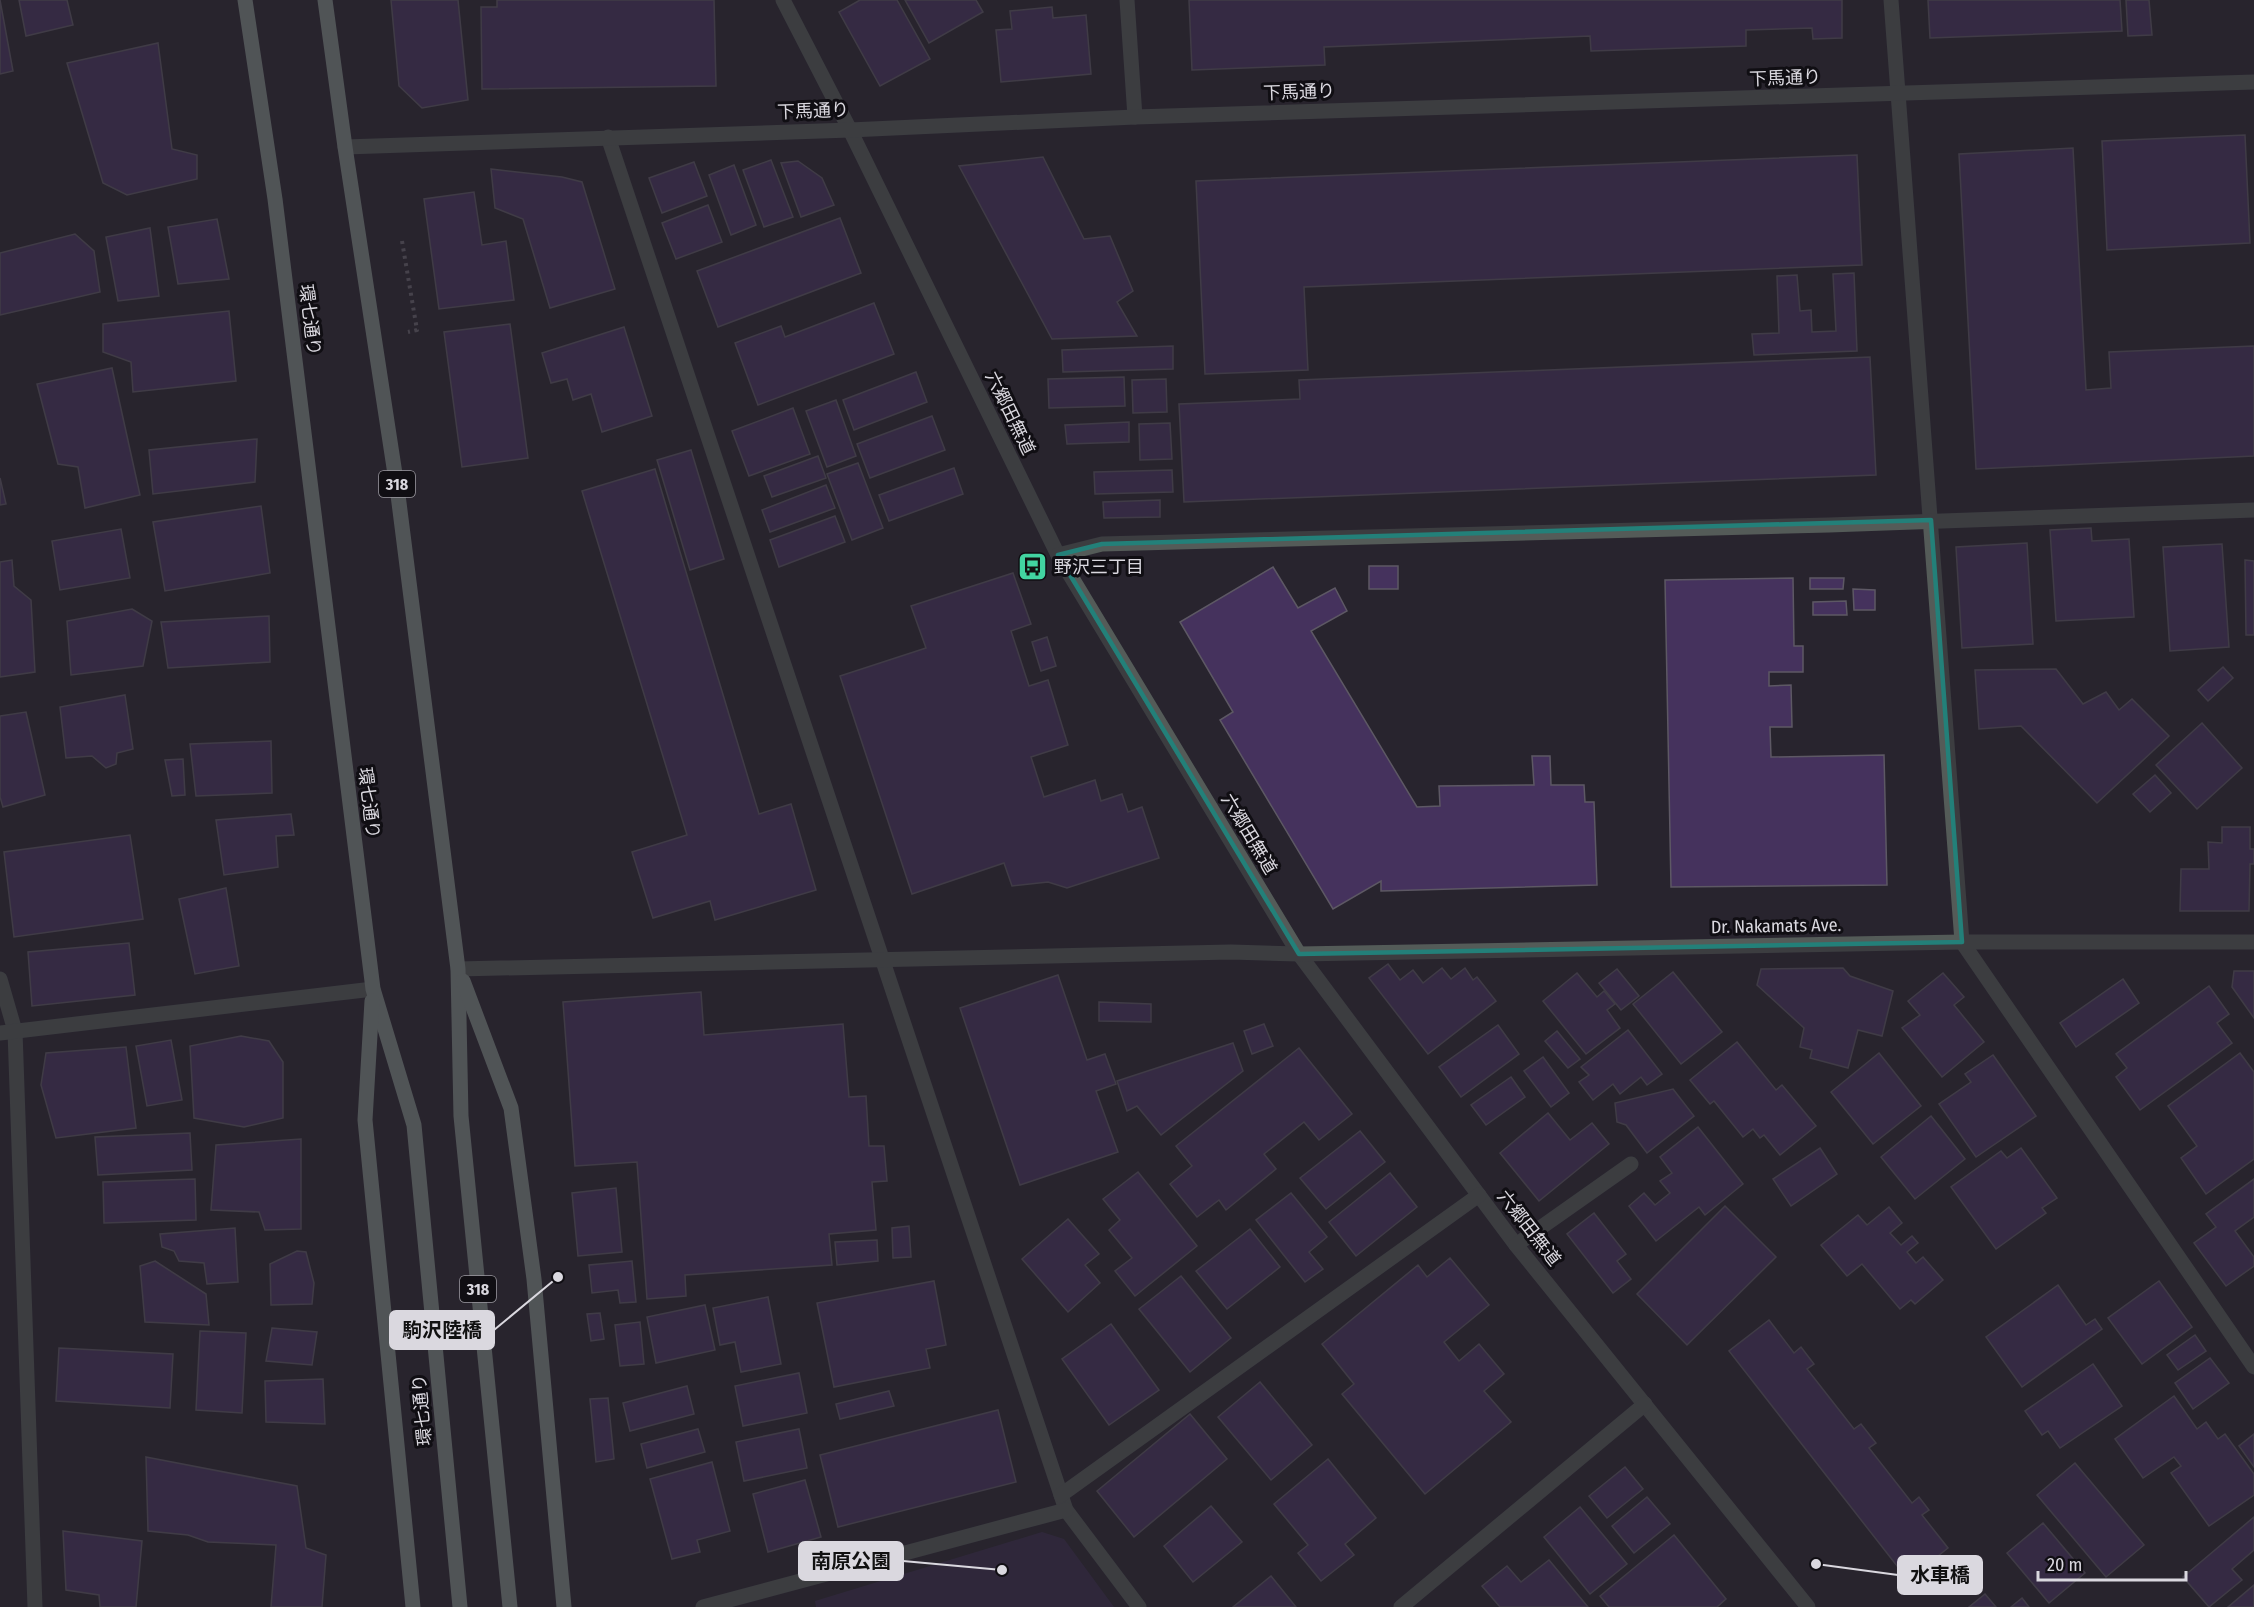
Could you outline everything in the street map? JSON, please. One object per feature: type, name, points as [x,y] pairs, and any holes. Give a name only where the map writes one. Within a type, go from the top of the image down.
[{"type":"main road","name":"環七通り","points":[[245,0],[275,199],[373,989],[414,1125],[460,1607]]},
{"type":"main road","name":"318","points":[[325,0],[397,487],[458,969],[461,1116],[510,1607]]},
{"type":"main road","points":[[458,969],[511,1108],[534,1279],[564,1607]]},
{"type":"main road","points":[[373,989],[365,1120],[413,1607]]},
{"type":"street","name":"六郷田無道","points":[[783,0],[850,130],[1058,555],[1299,954],[1516,1245],[1808,1607]]},
{"type":"street","points":[[1127,0],[1135,117]]},
{"type":"street","points":[[1891,0],[1962,942],[2254,1368]]},
{"type":"street","name":"下馬通り","points":[[345,147],[850,130],[1135,117],[2254,82]]},
{"type":"street","points":[[608,137],[1066,1510],[1139,1607]]},
{"type":"street","points":[[1058,555],[1102,544],[2254,510]]},
{"type":"street","name":"Dr. Nakamats Ave.","points":[[458,969],[1231,952],[1299,954],[1962,942],[2254,942]]},
{"type":"street","points":[[0,979],[7,1032],[34,1607]]},
{"type":"street","points":[[7,1032],[373,989]]},
{"type":"street","points":[[1516,1245],[1630,1164]]},
{"type":"street","points":[[1061,1495],[1479,1195]]},
{"type":"street","points":[[1401,1607],[1645,1404]]},
{"type":"street","points":[[704,1607],[1066,1510]]},
{"type":"path","points":[[402,240],[417,330]]},
{"type":"highlighted area","points":[[1931,520],[1962,942],[1299,954],[1058,555],[1102,544]]},
{"type":"shaded area","points":[[1042,1532],[1064,1539],[1114,1607],[816,1607],[815,1601]]},
{"type":"building","points":[[0,0],[13,71],[0,74]]},
{"type":"building","points":[[19,0],[67,0],[73,25],[26,36]]},
{"type":"building","points":[[391,0],[458,0],[468,100],[422,108],[399,86]]},
{"type":"building","points":[[497,0],[714,0],[716,86],[482,89],[481,7],[497,7]]},
{"type":"building","points":[[860,0],[897,0],[930,59],[880,86],[839,12]]},
{"type":"building","points":[[905,0],[976,0],[983,12],[929,43]]},
{"type":"building","points":[[1189,0],[1842,0],[1842,38],[1813,39],[1812,28],[1746,30],[1746,46],[1591,51],[1590,36],[1324,47],[1325,65],[1192,70]]},
{"type":"building","points":[[1928,0],[2120,0],[2122,31],[1930,38]]},
{"type":"building","points":[[2126,0],[2149,0],[2152,35],[2128,36]]},
{"type":"building","points":[[1052,7],[1053,18],[1086,15],[1091,74],[1001,82],[996,30],[1012,29],[1010,11]]},
{"type":"building","points":[[158,43],[172,149],[197,155],[197,179],[127,195],[103,183],[67,63]]},
{"type":"building","points":[[2245,135],[2250,243],[2107,250],[2102,141]]},
{"type":"building","points":[[2073,148],[2086,390],[2111,388],[2109,352],[2254,346],[2254,456],[1976,469],[1959,154]]},
{"type":"building","points":[[1857,155],[1862,265],[1304,287],[1308,370],[1205,374],[1196,181]]},
{"type":"building","points":[[1043,157],[1084,239],[1110,236],[1133,291],[1117,302],[1137,336],[1052,339],[959,166]]},
{"type":"building","points":[[771,160],[793,217],[764,227],[743,170]]},
{"type":"building","points":[[798,161],[822,178],[834,205],[801,217],[781,163]]},
{"type":"building","points":[[694,162],[707,196],[662,213],[649,178]]},
{"type":"building","points":[[734,165],[756,225],[731,235],[709,175]]},
{"type":"building","points":[[491,169],[562,177],[582,182],[615,289],[550,308],[523,219],[495,208]]},
{"type":"building","points":[[474,192],[482,245],[506,241],[514,300],[439,309],[424,199]]},
{"type":"building","points":[[708,205],[722,242],[676,259],[662,223]]},
{"type":"building","points":[[840,218],[861,273],[718,327],[697,271]]},
{"type":"building","points":[[217,219],[229,279],[178,284],[168,227]]},
{"type":"building","points":[[150,228],[159,296],[118,301],[106,237]]},
{"type":"building","points":[[75,234],[94,251],[100,292],[0,315],[0,253]]},
{"type":"building","points":[[1854,273],[1857,351],[1754,355],[1752,334],[1779,333],[1777,276],[1797,275],[1800,311],[1811,310],[1812,332],[1836,331],[1833,274]]},
{"type":"building","points":[[874,303],[894,354],[758,405],[735,343],[781,326],[785,337]]},
{"type":"building","points":[[229,311],[236,381],[133,392],[131,362],[103,352],[103,324]]},
{"type":"building","points":[[510,324],[528,458],[462,467],[444,332]]},
{"type":"building","points":[[624,327],[652,416],[602,432],[591,394],[573,400],[567,379],[551,383],[542,353]]},
{"type":"building","points":[[1173,346],[1173,369],[1063,372],[1062,350]]},
{"type":"building","points":[[1870,357],[1876,475],[1184,502],[1179,404],[1300,399],[1299,380]]},
{"type":"building","points":[[112,368],[140,495],[85,508],[78,467],[58,464],[37,384]]},
{"type":"building","points":[[916,372],[927,402],[854,430],[843,400]]},
{"type":"building","points":[[1124,377],[1125,406],[1049,408],[1048,379]]},
{"type":"building","points":[[1166,379],[1167,412],[1133,413],[1132,380]]},
{"type":"building","points":[[836,400],[856,456],[827,467],[806,411]]},
{"type":"building","points":[[793,408],[810,454],[749,476],[732,431]]},
{"type":"building","points":[[932,416],[945,450],[870,478],[857,444]]},
{"type":"building","points":[[1129,422],[1129,442],[1067,444],[1065,425]]},
{"type":"building","points":[[1170,423],[1172,459],[1140,460],[1139,424]]},
{"type":"building","points":[[257,439],[255,482],[153,494],[149,450]]},
{"type":"building","points":[[691,450],[724,559],[690,570],[657,460]]},
{"type":"building","points":[[818,456],[826,478],[772,497],[764,476]]},
{"type":"building","points":[[858,463],[883,528],[852,540],[827,474]]},
{"type":"building","points":[[954,468],[963,494],[889,521],[879,495]]},
{"type":"building","points":[[655,469],[759,814],[791,804],[816,890],[715,920],[710,901],[653,918],[632,852],[687,835],[582,491]]},
{"type":"building","points":[[1172,470],[1173,492],[1095,494],[1094,472]]},
{"type":"building","points":[[0,478],[6,504],[0,505]]},
{"type":"building","points":[[826,485],[835,508],[770,532],[762,510]]},
{"type":"building","points":[[1160,500],[1160,517],[1104,518],[1103,502]]},
{"type":"building","points":[[261,506],[270,573],[165,591],[153,522]]},
{"type":"building","points":[[835,516],[845,542],[779,567],[770,540]]},
{"type":"building","points":[[2091,528],[2092,541],[2129,539],[2134,617],[2056,621],[2050,530]]},
{"type":"building","points":[[121,529],[130,578],[60,590],[52,541]]},
{"type":"building","points":[[2027,543],[2033,644],[1962,648],[1956,547]]},
{"type":"building","points":[[2222,544],[2229,647],[2170,651],[2163,547]]},
{"type":"building","points":[[12,560],[14,586],[31,600],[35,672],[0,677],[0,562]]},
{"type":"building","points":[[2245,560],[2254,561],[2254,635],[2246,635]]},
{"type":"building","points":[[1369,566],[1398,566],[1398,589],[1369,589]]},
{"type":"building","points":[[1273,567],[1298,608],[1335,588],[1347,611],[1311,631],[1417,807],[1440,806],[1439,786],[1534,785],[1532,756],[1550,756],[1551,785],[1584,785],[1585,802],[1594,802],[1597,885],[1381,891],[1381,881],[1333,909],[1220,720],[1233,712],[1180,622]]},
{"type":"building","points":[[1013,573],[1031,624],[1011,631],[1029,686],[1048,680],[1068,745],[1031,757],[1044,797],[1095,780],[1101,801],[1122,794],[1128,812],[1142,807],[1159,858],[1067,888],[1048,882],[1012,886],[1004,863],[912,894],[840,676],[926,648],[911,606]]},
{"type":"building","points":[[1793,578],[1794,646],[1803,646],[1803,672],[1769,672],[1769,686],[1791,685],[1792,727],[1770,727],[1771,757],[1884,755],[1887,885],[1671,887],[1665,580]]},
{"type":"building","points":[[1810,578],[1844,578],[1843,589],[1810,589]]},
{"type":"building","points":[[1853,589],[1875,590],[1875,610],[1854,610]]},
{"type":"building","points":[[1846,601],[1847,615],[1813,615],[1813,602]]},
{"type":"building","points":[[132,609],[152,621],[143,666],[71,675],[67,621]]},
{"type":"building","points":[[269,616],[270,662],[168,668],[161,622]]},
{"type":"building","points":[[1047,637],[1056,666],[1041,671],[1032,642]]},
{"type":"building","points":[[2223,667],[2233,678],[2208,701],[2198,690]]},
{"type":"building","points":[[2056,669],[2083,704],[2106,692],[2119,710],[2132,699],[2169,736],[2097,803],[2021,726],[1979,729],[1975,670]]},
{"type":"building","points":[[125,695],[133,749],[117,753],[116,764],[106,768],[92,756],[66,758],[60,707]]},
{"type":"building","points":[[26,712],[45,795],[3,807],[0,797],[0,716]]},
{"type":"building","points":[[2202,723],[2242,768],[2197,809],[2156,765]]},
{"type":"building","points":[[271,741],[272,793],[196,796],[190,744]]},
{"type":"building","points":[[183,759],[185,795],[172,796],[165,760]]},
{"type":"building","points":[[2155,775],[2171,793],[2150,812],[2133,794]]},
{"type":"building","points":[[291,814],[294,835],[276,836],[278,867],[224,875],[216,820]]},
{"type":"building","points":[[2222,827],[2250,827],[2250,849],[2254,849],[2254,864],[2250,864],[2249,911],[2180,911],[2181,869],[2209,869],[2208,842],[2222,843]]},
{"type":"building","points":[[130,835],[143,919],[14,937],[4,852]]},
{"type":"building","points":[[226,888],[239,966],[195,974],[179,899]]},
{"type":"building","points":[[129,943],[135,995],[32,1006],[28,952]]},
{"type":"building","points":[[1388,964],[1400,980],[1413,970],[1423,983],[1442,968],[1451,979],[1465,968],[1473,980],[1477,977],[1496,1001],[1428,1054],[1369,978]]},
{"type":"building","points":[[1843,968],[1850,976],[1893,991],[1882,1036],[1858,1030],[1848,1068],[1810,1058],[1812,1050],[1800,1047],[1804,1028],[1757,985],[1761,969]]},
{"type":"building","points":[[1617,969],[1639,996],[1621,1010],[1599,983]]},
{"type":"building","points":[[2234,971],[2254,971],[2254,1018],[2232,987]]},
{"type":"building","points":[[1673,972],[1722,1032],[1681,1064],[1633,1004]]},
{"type":"building","points":[[1577,973],[1597,997],[1604,991],[1615,1004],[1607,1010],[1620,1028],[1586,1054],[1543,1001]]},
{"type":"building","points":[[1943,973],[1964,997],[1954,1005],[1984,1042],[1942,1077],[1902,1028],[1920,1015],[1908,1001]]},
{"type":"building","points":[[1058,975],[1087,1060],[1105,1054],[1116,1084],[1096,1091],[1118,1152],[1020,1185],[960,1008]]},
{"type":"building","points":[[2123,979],[2139,1003],[2076,1047],[2060,1023]]},
{"type":"building","points":[[2209,986],[2229,1014],[2217,1023],[2232,1043],[2140,1110],[2116,1077],[2127,1068],[2116,1054]]},
{"type":"building","points":[[701,992],[704,1035],[843,1024],[849,1097],[866,1096],[869,1146],[884,1146],[887,1181],[872,1182],[876,1230],[829,1234],[832,1265],[685,1275],[686,1296],[647,1299],[637,1162],[575,1166],[563,1002]]},
{"type":"building","points":[[1099,1002],[1151,1004],[1151,1022],[1099,1021]]},
{"type":"building","points":[[1264,1024],[1273,1046],[1252,1054],[1244,1031]]},
{"type":"building","points":[[1498,1025],[1519,1054],[1461,1097],[1439,1067]]},
{"type":"building","points":[[1628,1030],[1662,1074],[1647,1085],[1641,1077],[1620,1094],[1613,1084],[1593,1100],[1579,1082],[1589,1075],[1581,1067]]},
{"type":"building","points":[[1557,1031],[1580,1059],[1568,1068],[1545,1041]]},
{"type":"building","points":[[241,1036],[269,1041],[283,1062],[283,1118],[244,1127],[194,1118],[190,1046]]},
{"type":"building","points":[[171,1040],[182,1100],[147,1106],[136,1046]]},
{"type":"building","points":[[1737,1042],[1776,1090],[1782,1085],[1816,1126],[1780,1155],[1764,1135],[1760,1138],[1753,1129],[1743,1137],[1714,1101],[1710,1104],[1690,1080]]},
{"type":"building","points":[[1233,1043],[1243,1071],[1161,1135],[1137,1106],[1127,1111],[1117,1081]]},
{"type":"building","points":[[126,1047],[136,1128],[56,1138],[41,1085],[46,1053]]},
{"type":"building","points":[[1299,1048],[1352,1114],[1319,1140],[1304,1122],[1264,1154],[1276,1169],[1226,1210],[1219,1200],[1197,1217],[1170,1184],[1192,1166],[1176,1146]]},
{"type":"building","points":[[1879,1053],[1921,1106],[1873,1144],[1831,1092]]},
{"type":"building","points":[[2240,1053],[2254,1072],[2254,1159],[2206,1194],[2181,1158],[2197,1146],[2168,1106]]},
{"type":"building","points":[[1993,1055],[2036,1116],[1976,1157],[1939,1104],[1971,1082],[1965,1074]]},
{"type":"building","points":[[1543,1057],[1569,1093],[1551,1107],[1524,1071]]},
{"type":"building","points":[[1511,1077],[1525,1097],[1486,1125],[1471,1105]]},
{"type":"building","points":[[1673,1089],[1694,1116],[1647,1153],[1626,1125],[1617,1122],[1615,1103]]},
{"type":"building","points":[[1548,1113],[1570,1140],[1592,1123],[1609,1144],[1539,1201],[1500,1153]]},
{"type":"building","points":[[1931,1116],[1965,1159],[1915,1199],[1881,1157]]},
{"type":"building","points":[[1698,1127],[1743,1184],[1705,1215],[1699,1207],[1656,1241],[1629,1206],[1644,1193],[1655,1205],[1670,1193],[1660,1181],[1672,1173],[1660,1157]]},
{"type":"building","points":[[1360,1131],[1385,1162],[1326,1209],[1300,1178]]},
{"type":"building","points":[[190,1133],[192,1170],[98,1175],[95,1137]]},
{"type":"building","points":[[301,1139],[301,1229],[265,1230],[259,1212],[211,1210],[216,1145]]},
{"type":"building","points":[[1820,1148],[1837,1174],[1791,1206],[1773,1179]]},
{"type":"building","points":[[2021,1148],[2057,1198],[2042,1208],[2046,1213],[1996,1249],[1951,1187],[2001,1151],[2007,1158]]},
{"type":"building","points":[[1138,1172],[1197,1246],[1135,1296],[1115,1271],[1132,1258],[1109,1230],[1120,1220],[1103,1199]]},
{"type":"building","points":[[1390,1173],[1417,1207],[1356,1256],[1329,1222]]},
{"type":"building","points":[[195,1179],[196,1220],[104,1223],[103,1182]]},
{"type":"building","points":[[2254,1179],[2254,1217],[2235,1231],[2254,1257],[2254,1266],[2226,1286],[2194,1243],[2216,1227],[2206,1214]]},
{"type":"building","points":[[616,1188],[622,1252],[578,1256],[572,1193]]},
{"type":"building","points":[[1291,1193],[1327,1237],[1309,1252],[1323,1269],[1305,1282],[1256,1220]]},
{"type":"building","points":[[1725,1206],[1776,1257],[1687,1345],[1637,1294]]},
{"type":"building","points":[[1889,1207],[1902,1223],[1890,1233],[1901,1245],[1912,1236],[1918,1243],[1907,1252],[1916,1263],[1923,1257],[1943,1280],[1915,1304],[1911,1300],[1900,1309],[1862,1264],[1847,1276],[1821,1245],[1858,1215],[1867,1225]]},
{"type":"building","points":[[1594,1213],[1626,1254],[1617,1261],[1631,1279],[1613,1293],[1567,1234]]},
{"type":"building","points":[[1068,1219],[1099,1254],[1085,1265],[1100,1283],[1068,1312],[1022,1259]]},
{"type":"building","points":[[909,1226],[911,1257],[893,1258],[892,1228]]},
{"type":"building","points":[[235,1228],[238,1282],[207,1284],[204,1263],[179,1261],[174,1251],[162,1247],[160,1234]]},
{"type":"building","points":[[1250,1229],[1280,1267],[1227,1309],[1196,1271]]},
{"type":"building","points":[[877,1240],[878,1261],[837,1265],[835,1242]]},
{"type":"building","points":[[297,1251],[306,1252],[314,1283],[312,1304],[271,1305],[270,1264]]},
{"type":"building","points":[[1450,1258],[1489,1305],[1444,1342],[1459,1361],[1479,1344],[1504,1374],[1484,1391],[1511,1422],[1425,1494],[1342,1394],[1354,1384],[1322,1344],[1418,1265],[1427,1277]]},
{"type":"building","points":[[155,1261],[206,1294],[209,1325],[145,1322],[140,1266]]},
{"type":"building","points":[[632,1261],[636,1302],[620,1303],[618,1290],[592,1293],[589,1265]]},
{"type":"building","points":[[1181,1276],[1231,1338],[1190,1372],[1139,1309]]},
{"type":"building","points":[[934,1281],[946,1345],[926,1349],[930,1368],[834,1387],[817,1303]]},
{"type":"building","points":[[2159,1281],[2192,1327],[2142,1364],[2108,1318]]},
{"type":"building","points":[[2058,1285],[2086,1325],[2095,1319],[2102,1329],[2022,1387],[1986,1337]]},
{"type":"building","points":[[768,1297],[781,1364],[741,1372],[735,1342],[720,1345],[713,1308]]},
{"type":"building","points":[[705,1305],[715,1350],[656,1363],[647,1317]]},
{"type":"building","points":[[600,1313],[604,1339],[591,1341],[587,1314]]},
{"type":"building","points":[[1769,1320],[1794,1353],[1801,1347],[1814,1364],[1807,1369],[1854,1429],[1861,1424],[1876,1443],[1869,1448],[1912,1503],[1919,1497],[1929,1510],[1922,1515],[1948,1548],[1908,1580],[1729,1351]]},
{"type":"building","points":[[640,1322],[644,1364],[620,1366],[615,1325]]},
{"type":"building","points":[[1111,1324],[1159,1390],[1109,1425],[1062,1359]]},
{"type":"building","points":[[272,1328],[317,1332],[312,1365],[266,1361]]},
{"type":"building","points":[[200,1331],[246,1333],[242,1413],[196,1410]]},
{"type":"building","points":[[2195,1335],[2206,1351],[2178,1370],[2167,1355]]},
{"type":"building","points":[[59,1348],[173,1354],[170,1408],[56,1401]]},
{"type":"building","points":[[2210,1358],[2229,1383],[2193,1409],[2175,1383]]},
{"type":"building","points":[[2093,1364],[2122,1406],[2060,1448],[2048,1431],[2042,1435],[2025,1411]]},
{"type":"building","points":[[799,1373],[807,1413],[743,1426],[735,1386]]},
{"type":"building","points":[[323,1379],[325,1424],[266,1422],[265,1381]]},
{"type":"building","points":[[1260,1382],[1312,1445],[1271,1480],[1218,1417]]},
{"type":"building","points":[[687,1386],[694,1414],[630,1431],[623,1403]]},
{"type":"building","points":[[889,1391],[894,1406],[840,1419],[836,1404]]},
{"type":"building","points":[[2174,1396],[2197,1429],[2206,1422],[2218,1439],[2225,1434],[2254,1474],[2254,1495],[2209,1526],[2171,1473],[2181,1466],[2174,1457],[2143,1478],[2115,1439]]},
{"type":"building","points":[[608,1398],[614,1459],[596,1462],[590,1399]]},
{"type":"building","points":[[998,1410],[1016,1482],[838,1527],[820,1455]]},
{"type":"building","points":[[1190,1414],[1227,1459],[1134,1537],[1097,1491]]},
{"type":"building","points":[[698,1429],[705,1452],[647,1468],[641,1444]]},
{"type":"building","points":[[799,1429],[807,1468],[744,1481],[736,1442]]},
{"type":"building","points":[[2254,1434],[2254,1467],[2239,1446]]},
{"type":"building","points":[[146,1457],[297,1486],[306,1548],[326,1555],[322,1607],[271,1607],[276,1545],[208,1542],[188,1535],[148,1531]]},
{"type":"building","points":[[1328,1459],[1376,1518],[1345,1544],[1354,1555],[1321,1581],[1298,1553],[1308,1545],[1274,1504]]},
{"type":"building","points":[[712,1462],[730,1531],[697,1540],[700,1552],[672,1559],[650,1479]]},
{"type":"building","points":[[2075,1463],[2144,1545],[2106,1577],[2037,1495]]},
{"type":"building","points":[[1625,1467],[1643,1489],[1607,1518],[1589,1496]]},
{"type":"building","points":[[805,1480],[821,1537],[768,1552],[753,1494]]},
{"type":"building","points":[[1647,1497],[1670,1524],[1634,1553],[1612,1526]]},
{"type":"building","points":[[1211,1506],[1242,1542],[1193,1582],[1164,1546]]},
{"type":"building","points":[[1580,1507],[1627,1564],[1590,1594],[1544,1537]]},
{"type":"building","points":[[2254,1517],[2254,1550],[2232,1569],[2242,1580],[2209,1607],[2183,1577]]},
{"type":"building","points":[[2043,1523],[2085,1573],[2049,1603],[2007,1553]]},
{"type":"building","points":[[63,1531],[142,1541],[136,1607],[100,1607],[99,1595],[66,1590]]},
{"type":"building","points":[[1674,1535],[1726,1599],[1717,1607],[1609,1607],[1600,1596]]},
{"type":"building","points":[[1549,1560],[1588,1607],[1500,1607],[1482,1586],[1507,1566],[1521,1582]]},
{"type":"building","points":[[1271,1576],[1296,1607],[1233,1607]]},
{"type":"building","points":[[2254,1585],[2254,1607],[2228,1607]]},
{"type":"building","points":[[1985,1594],[1996,1607],[1969,1607]]},
{"type":"building","points":[[2022,1598],[2029,1607],[2011,1607]]},
{"type":"place","name":"野沢三丁目","points":[[1033,567]]},
{"type":"place","name":"駒沢陸橋","points":[[558,1277]]},
{"type":"place","name":"水車橋","points":[[1816,1564]]},
{"type":"place","name":"南原公園","points":[[1002,1570]]}]
